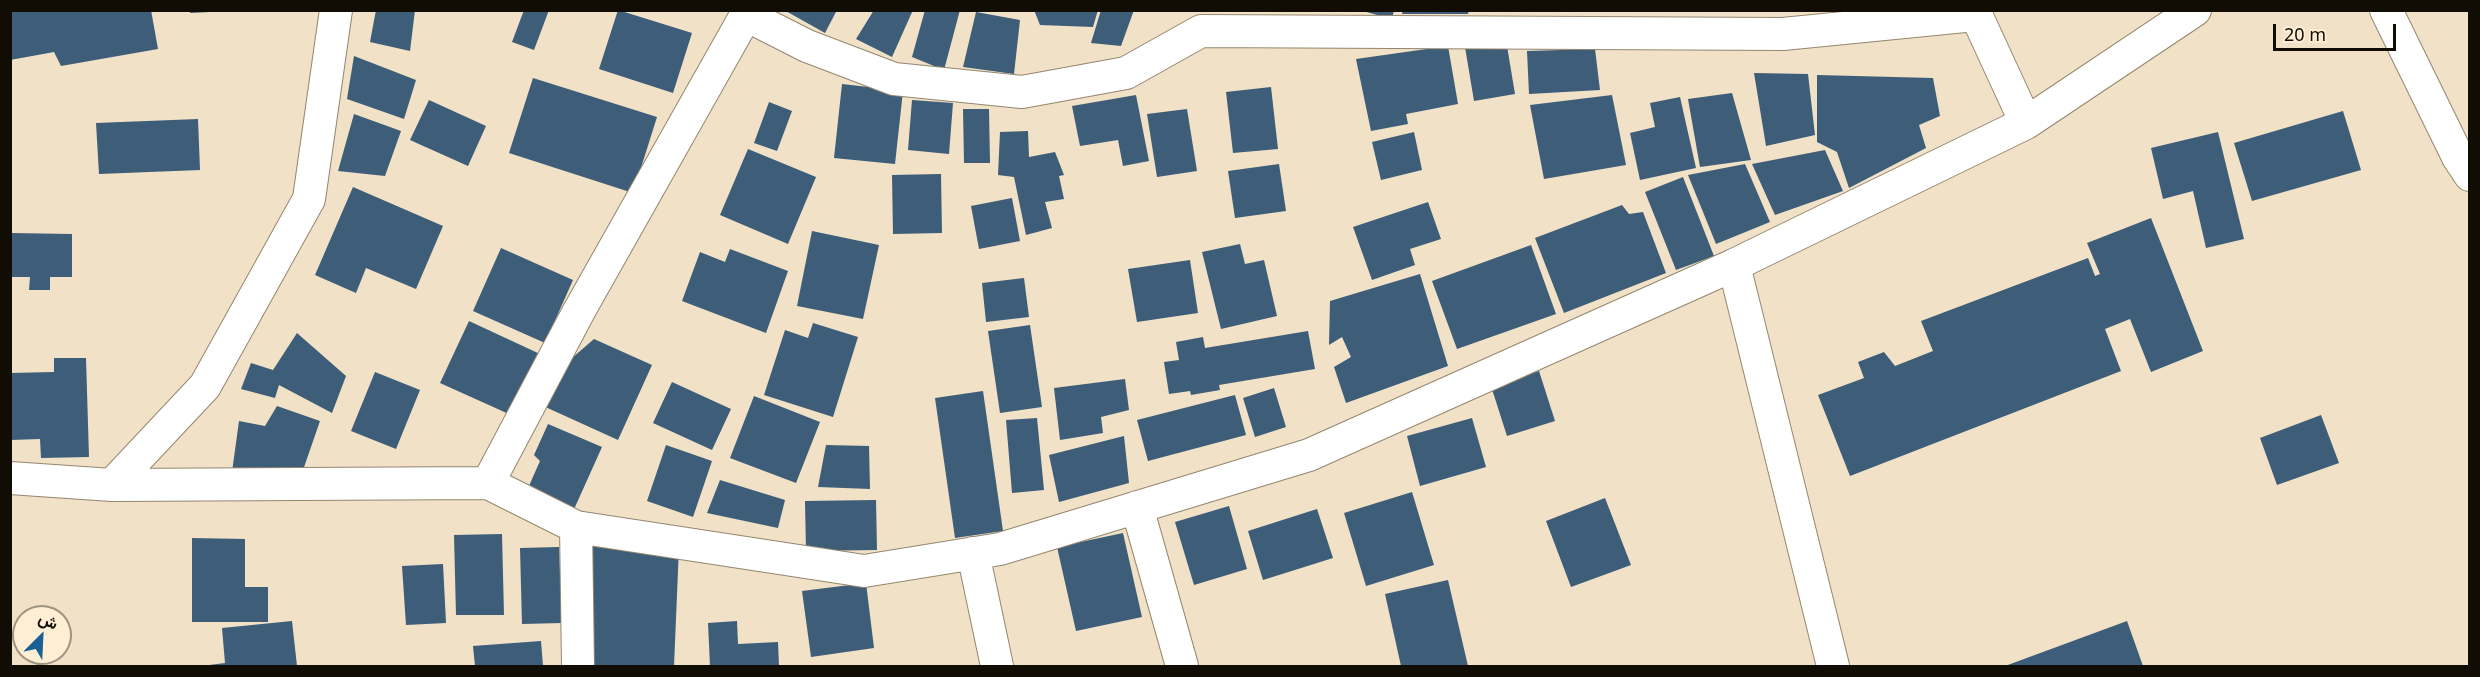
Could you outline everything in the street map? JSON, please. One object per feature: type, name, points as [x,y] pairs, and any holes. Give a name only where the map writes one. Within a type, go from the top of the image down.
[{"type":"street","points":[[112,485],[206,386],[309,199],[336,10]]},
{"type":"street","points":[[10,478],[112,485],[488,483],[576,527],[864,571],[1000,549],[1309,455],[1734,265],[2026,123],[2195,10]]},
{"type":"street","points":[[2386,10],[2458,158],[2469,175]]},
{"type":"street","points":[[488,483],[579,311],[746,15],[807,46],[894,79],[1022,92],[1126,73],[1201,21],[1783,34],[1975,13],[2026,123]]},
{"type":"street","points":[[1734,265],[1833,666]]},
{"type":"street","points":[[1137,507],[1182,666]]},
{"type":"street","points":[[576,527],[579,666]]},
{"type":"street","points":[[973,553],[997,666]]},
{"type":"building","points":[[10,10],[151,10],[158,49],[61,66],[54,52],[10,60]]},
{"type":"building","points":[[190,10],[210,10],[210,12],[190,13]]},
{"type":"building","points":[[376,10],[415,10],[410,51],[370,42]]},
{"type":"building","points":[[524,10],[549,10],[534,50],[512,42]]},
{"type":"building","points":[[618,10],[692,33],[673,93],[599,69]]},
{"type":"building","points":[[784,10],[837,10],[825,33]]},
{"type":"building","points":[[874,10],[913,10],[892,57],[856,39]]},
{"type":"building","points":[[925,10],[960,10],[944,70],[912,57]]},
{"type":"building","points":[[1034,10],[1098,10],[1093,27],[1040,25]]},
{"type":"building","points":[[1101,10],[1134,10],[1121,46],[1091,43]]},
{"type":"building","points":[[1359,10],[1394,10],[1392,19]]},
{"type":"building","points":[[1403,10],[1469,10],[1468,14],[1402,14]]},
{"type":"building","points":[[976,12],[1020,20],[1014,74],[963,67]]},
{"type":"building","points":[[1506,40],[1515,94],[1474,101],[1465,47]]},
{"type":"building","points":[[1448,46],[1458,104],[1406,114],[1408,124],[1371,131],[1356,59]]},
{"type":"building","points":[[1595,49],[1600,90],[1529,94],[1527,51]]},
{"type":"building","points":[[354,56],[416,80],[404,119],[347,99]]},
{"type":"building","points":[[1754,73],[1808,74],[1815,135],[1766,146]]},
{"type":"building","points":[[1817,75],[1933,78],[1940,116],[1919,125],[1926,148],[1849,188],[1837,152],[1817,142]]},
{"type":"building","points":[[533,78],[657,117],[633,193],[509,153]]},
{"type":"building","points":[[842,84],[903,91],[895,164],[834,158]]},
{"type":"building","points":[[1271,87],[1278,149],[1233,153],[1226,92]]},
{"type":"building","points":[[1732,93],[1751,160],[1700,167],[1688,99]]},
{"type":"building","points":[[1136,95],[1149,161],[1123,166],[1118,140],[1080,146],[1072,106]]},
{"type":"building","points":[[1612,95],[1626,165],[1544,179],[1530,105]]},
{"type":"building","points":[[1680,97],[1696,168],[1640,180],[1630,133],[1655,127],[1650,103]]},
{"type":"building","points":[[429,100],[486,126],[468,166],[410,140]]},
{"type":"building","points":[[912,100],[953,103],[949,154],[908,150]]},
{"type":"building","points":[[769,102],[792,111],[777,151],[754,143]]},
{"type":"building","points":[[963,109],[989,109],[990,163],[964,163]]},
{"type":"building","points":[[1187,109],[1197,171],[1157,177],[1147,114]]},
{"type":"building","points":[[2343,111],[2361,170],[2252,201],[2234,143]]},
{"type":"building","points":[[354,114],[401,131],[385,176],[338,171]]},
{"type":"building","points":[[198,119],[200,170],[99,174],[96,123]]},
{"type":"building","points":[[1028,131],[1029,157],[1055,152],[1064,175],[1059,176],[1064,199],[1045,202],[1052,228],[1026,235],[1014,177],[998,175],[1000,132]]},
{"type":"building","points":[[1414,132],[1422,170],[1381,180],[1372,142]]},
{"type":"building","points":[[2218,132],[2244,239],[2206,248],[2193,191],[2163,199],[2151,148]]},
{"type":"building","points":[[748,149],[816,177],[788,244],[720,215]]},
{"type":"building","points":[[1825,150],[1843,191],[1775,215],[1752,164]]},
{"type":"building","points":[[1279,164],[1286,211],[1235,218],[1228,171]]},
{"type":"building","points":[[1745,164],[1770,222],[1716,244],[1688,175]]},
{"type":"building","points":[[941,174],[942,233],[893,234],[892,175]]},
{"type":"building","points":[[1683,177],[1714,256],[1676,270],[1645,192]]},
{"type":"building","points":[[353,187],[443,226],[416,289],[366,268],[356,293],[315,275]]},
{"type":"building","points":[[1012,198],[1020,241],[979,249],[971,206]]},
{"type":"building","points":[[1428,202],[1441,239],[1410,249],[1415,265],[1372,280],[1353,227]]},
{"type":"building","points":[[1622,205],[1629,214],[1643,212],[1666,273],[1564,313],[1535,238]]},
{"type":"building","points":[[2151,218],[2203,351],[2151,372],[2130,319],[2105,329],[2121,371],[1850,476],[1818,395],[1864,378],[1858,362],[1884,352],[1895,366],[1933,351],[1921,321],[2088,258],[2095,276],[2100,274],[2087,243]]},
{"type":"building","points":[[812,231],[879,245],[863,319],[797,306]]},
{"type":"building","points":[[10,233],[72,234],[72,277],[50,277],[50,290],[29,290],[30,277],[10,277]]},
{"type":"building","points":[[1240,244],[1245,264],[1264,260],[1277,316],[1221,329],[1202,252]]},
{"type":"building","points":[[1531,245],[1556,314],[1457,349],[1432,281]]},
{"type":"building","points":[[501,248],[573,280],[545,343],[473,311]]},
{"type":"building","points":[[730,249],[788,271],[766,333],[682,301],[700,252],[725,262]]},
{"type":"building","points":[[1190,260],[1198,313],[1137,322],[1128,269]]},
{"type":"building","points":[[1420,274],[1448,366],[1346,403],[1334,367],[1351,357],[1342,337],[1329,345],[1330,301]]},
{"type":"building","points":[[1024,278],[1029,317],[986,322],[982,283]]},
{"type":"building","points":[[469,321],[540,354],[511,415],[440,383]]},
{"type":"building","points":[[813,323],[858,337],[833,417],[764,395],[785,330],[808,338]]},
{"type":"building","points":[[1030,325],[1042,407],[1000,413],[988,331]]},
{"type":"building","points":[[1308,331],[1315,369],[1219,385],[1220,390],[1191,395],[1190,391],[1169,394],[1164,362],[1179,360],[1176,342],[1203,337],[1205,348]]},
{"type":"building","points":[[297,333],[346,376],[332,413],[279,385],[275,398],[241,389],[251,363],[273,370]]},
{"type":"building","points":[[594,339],[652,365],[618,440],[541,405],[557,371]]},
{"type":"building","points":[[54,358],[86,358],[89,457],[41,458],[40,439],[11,440],[10,373],[54,372]]},
{"type":"building","points":[[1539,371],[1555,421],[1507,436],[1491,386]]},
{"type":"building","points":[[375,372],[420,390],[396,449],[351,431]]},
{"type":"building","points":[[1125,379],[1129,410],[1101,417],[1103,433],[1060,440],[1054,388]]},
{"type":"building","points":[[672,382],[731,409],[712,450],[653,423]]},
{"type":"building","points":[[1274,388],[1286,427],[1255,437],[1243,398]]},
{"type":"building","points":[[983,391],[1003,531],[955,538],[935,398]]},
{"type":"building","points":[[1235,395],[1246,435],[1148,461],[1137,420]]},
{"type":"building","points":[[754,396],[820,422],[796,483],[730,458]]},
{"type":"building","points":[[277,406],[320,421],[302,473],[232,472],[239,421],[265,426]]},
{"type":"building","points":[[2321,415],[2339,463],[2277,485],[2260,438]]},
{"type":"building","points":[[1037,418],[1044,490],[1012,493],[1006,420]]},
{"type":"building","points":[[1472,418],[1486,467],[1420,486],[1407,436]]},
{"type":"building","points":[[548,424],[602,447],[571,516],[525,495],[540,461],[534,455]]},
{"type":"building","points":[[1124,436],[1129,483],[1059,502],[1049,455]]},
{"type":"building","points":[[666,445],[712,461],[693,517],[647,501]]},
{"type":"building","points":[[826,445],[869,446],[870,489],[818,487]]},
{"type":"building","points":[[720,480],[785,500],[778,528],[707,513]]},
{"type":"building","points":[[1412,492],[1434,565],[1366,586],[1344,513]]},
{"type":"building","points":[[1605,498],[1631,565],[1571,587],[1546,521]]},
{"type":"building","points":[[876,500],[877,550],[806,551],[805,501]]},
{"type":"building","points":[[1229,506],[1247,569],[1194,585],[1175,522]]},
{"type":"building","points":[[1317,509],[1333,558],[1263,580],[1248,531]]},
{"type":"building","points":[[1123,533],[1142,617],[1076,631],[1057,547]]},
{"type":"building","points":[[502,534],[504,615],[456,615],[454,535]]},
{"type":"building","points":[[192,538],[245,539],[245,587],[268,587],[268,622],[192,622]]},
{"type":"building","points":[[590,543],[679,547],[674,666],[585,666]]},
{"type":"building","points":[[559,547],[562,623],[522,624],[520,548]]},
{"type":"building","points":[[443,564],[446,623],[406,625],[402,566]]},
{"type":"building","points":[[1448,580],[1468,666],[1401,666],[1385,594]]},
{"type":"building","points":[[866,583],[874,648],[811,657],[802,591]]},
{"type":"building","points":[[292,621],[297,666],[201,666],[225,663],[222,628]]},
{"type":"building","points":[[737,621],[738,644],[778,642],[779,666],[710,666],[708,623]]},
{"type":"building","points":[[2127,621],[2143,666],[2005,666]]},
{"type":"building","points":[[541,641],[543,666],[475,666],[473,646]]}]
